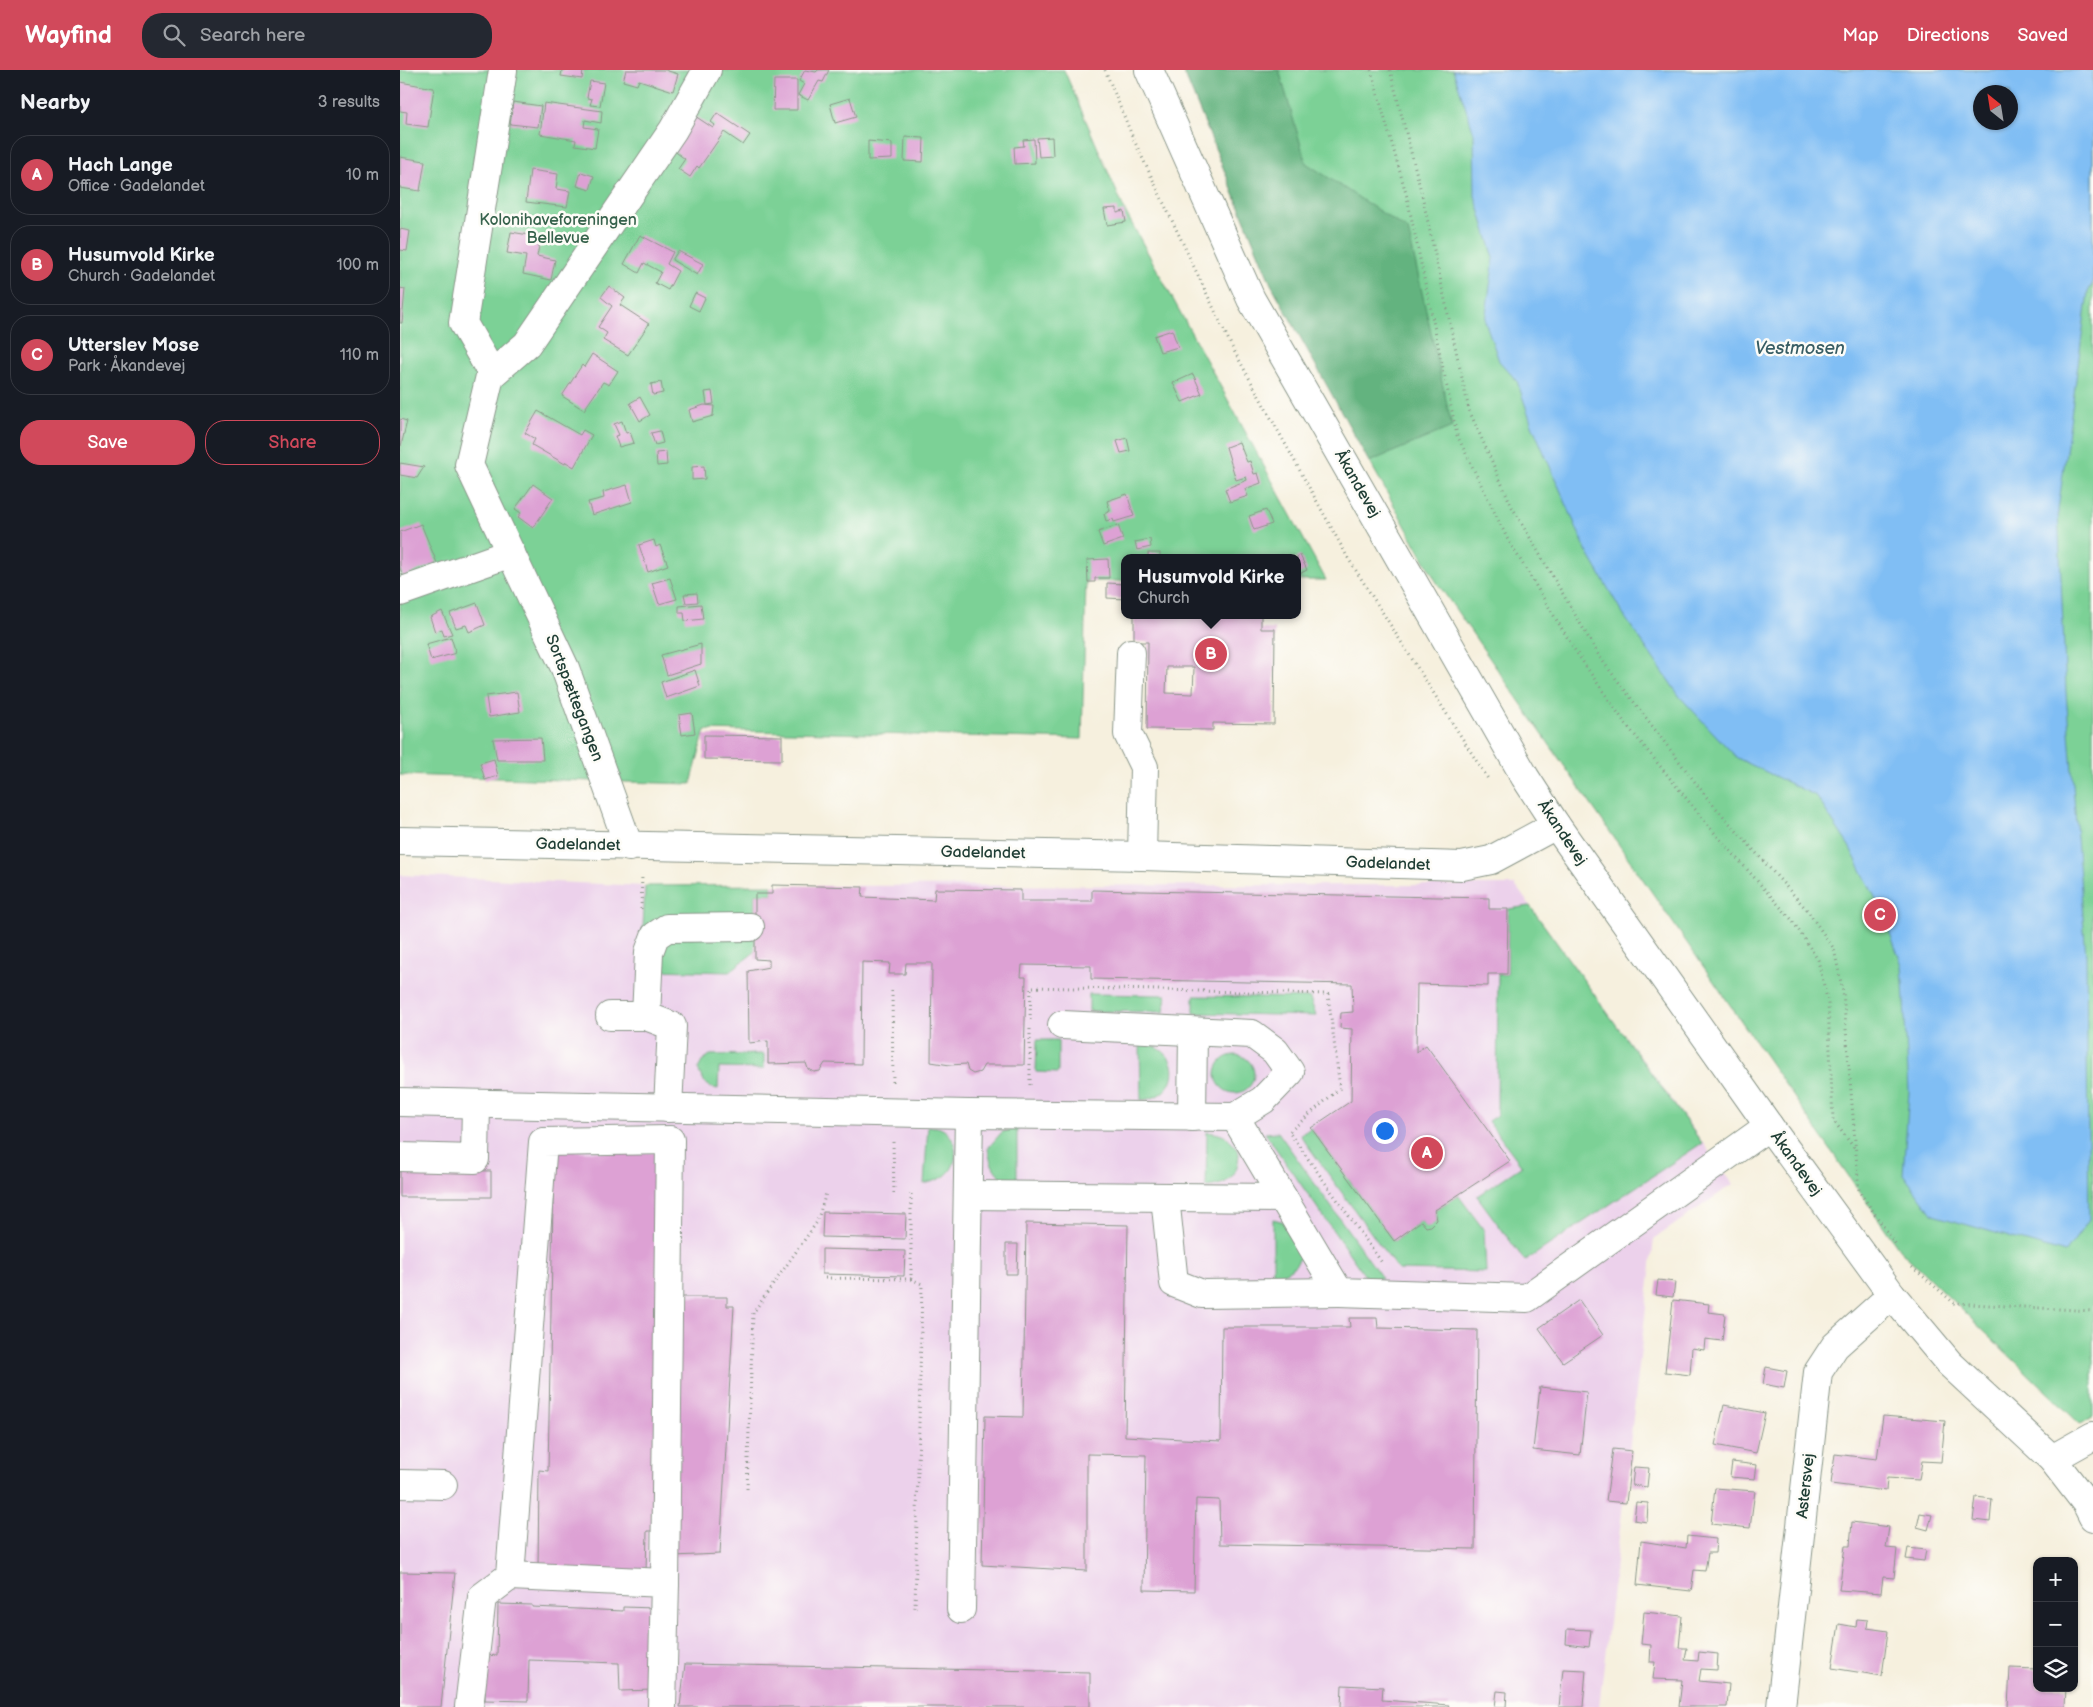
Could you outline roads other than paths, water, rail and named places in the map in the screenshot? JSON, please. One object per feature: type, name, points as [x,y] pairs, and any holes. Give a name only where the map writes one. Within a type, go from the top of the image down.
[{"type":"street","points":[[490,376],[490,370],[463,323],[502,70]]},
{"type":"street","points":[[490,376],[527,344],[673,130],[707,70]]},
{"type":"street","name":"Åkandevej","points":[[1148,70],[1251,299],[1515,760],[1556,825],[1768,1126],[1892,1295],[1949,1362],[2052,1459],[2086,1503],[2093,1518]]},
{"type":"street","name":"Sortspættegangen","points":[[490,376],[469,465],[565,668],[629,847]]},
{"type":"street","points":[[400,592],[511,553]]},
{"type":"street","points":[[1131,653],[1128,734],[1144,767],[1142,856]]},
{"type":"street","name":"Gadelandet","points":[[400,841],[1142,856],[1462,866],[1491,860],[1556,825]]},
{"type":"street","points":[[646,1016],[649,952],[655,936],[667,928],[750,927]]},
{"type":"street","points":[[610,1016],[646,1016],[672,1026],[668,1108]]},
{"type":"street","points":[[400,1102],[969,1114],[1235,1117],[1263,1100],[1290,1072],[1275,1051],[1252,1034],[1062,1025]]},
{"type":"street","points":[[1192,1116],[1194,1032]]},
{"type":"street","points":[[400,1158],[475,1159],[476,1104]]},
{"type":"street","points":[[961,1609],[969,1114]]},
{"type":"street","points":[[1235,1117],[1339,1292]]},
{"type":"street","points":[[1166,1197],[1174,1283],[1202,1294],[1339,1292],[1527,1298],[1768,1126]]},
{"type":"street","points":[[510,1576],[543,1142],[670,1140],[662,1707]]},
{"type":"street","points":[[968,1195],[1283,1198]]},
{"type":"street","name":"Astersvej","points":[[1781,1707],[1818,1372],[1835,1346],[1892,1295]]},
{"type":"street","points":[[2052,1459],[2093,1436]]},
{"type":"street","points":[[400,1484],[443,1484]]},
{"type":"street","points":[[469,1707],[482,1597],[510,1576],[665,1583]]},
{"type":"water","name":"Vestmosen","points":[[1453,70],[2093,70],[2093,283],[2088,292],[2058,510],[2066,692],[2086,956],[2089,1220],[2065,1253],[1933,1215],[1903,1174],[1909,1092],[1902,965],[1880,907],[1849,846],[1816,796],[1737,758],[1680,697],[1624,616],[1587,552],[1532,425],[1517,381],[1499,361],[1485,321],[1494,258],[1475,196],[1474,133]]},
{"type":"place","name":"Husumvold Kirke","points":[[1211,654]]},
{"type":"place","name":"Utterslev Mose","points":[[1880,915]]},
{"type":"place","name":"Hach Lange","points":[[1427,1153]]},
{"type":"park label","name":"Kolonihaveforeningen Bellevue","points":[[558,229]]}]
